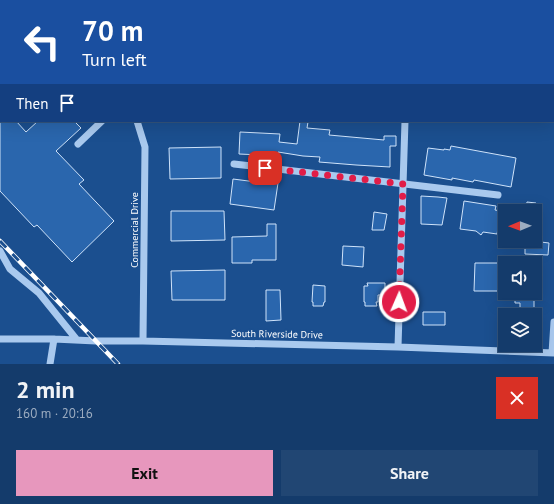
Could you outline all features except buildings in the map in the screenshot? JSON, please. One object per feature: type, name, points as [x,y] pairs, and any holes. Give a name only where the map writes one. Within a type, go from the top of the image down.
[{"type":"street","points":[[78,144],[101,122]]},
{"type":"street","name":"Commercial Drive","points":[[137,122],[144,147],[143,341]]},
{"type":"street","points":[[398,347],[406,122]]},
{"type":"street","points":[[234,164],[498,196]]},
{"type":"street","points":[[0,251],[10,269],[39,293],[77,340]]},
{"type":"street","points":[[553,353],[554,322]]},
{"type":"street","name":"South Riverside Drive","points":[[0,339],[398,347],[553,353]]},
{"type":"street","points":[[50,364],[54,339]]},
{"type":"railway","points":[[0,241],[118,364]]},
{"type":"route","points":[[265,168],[403,184],[399,302]]}]
